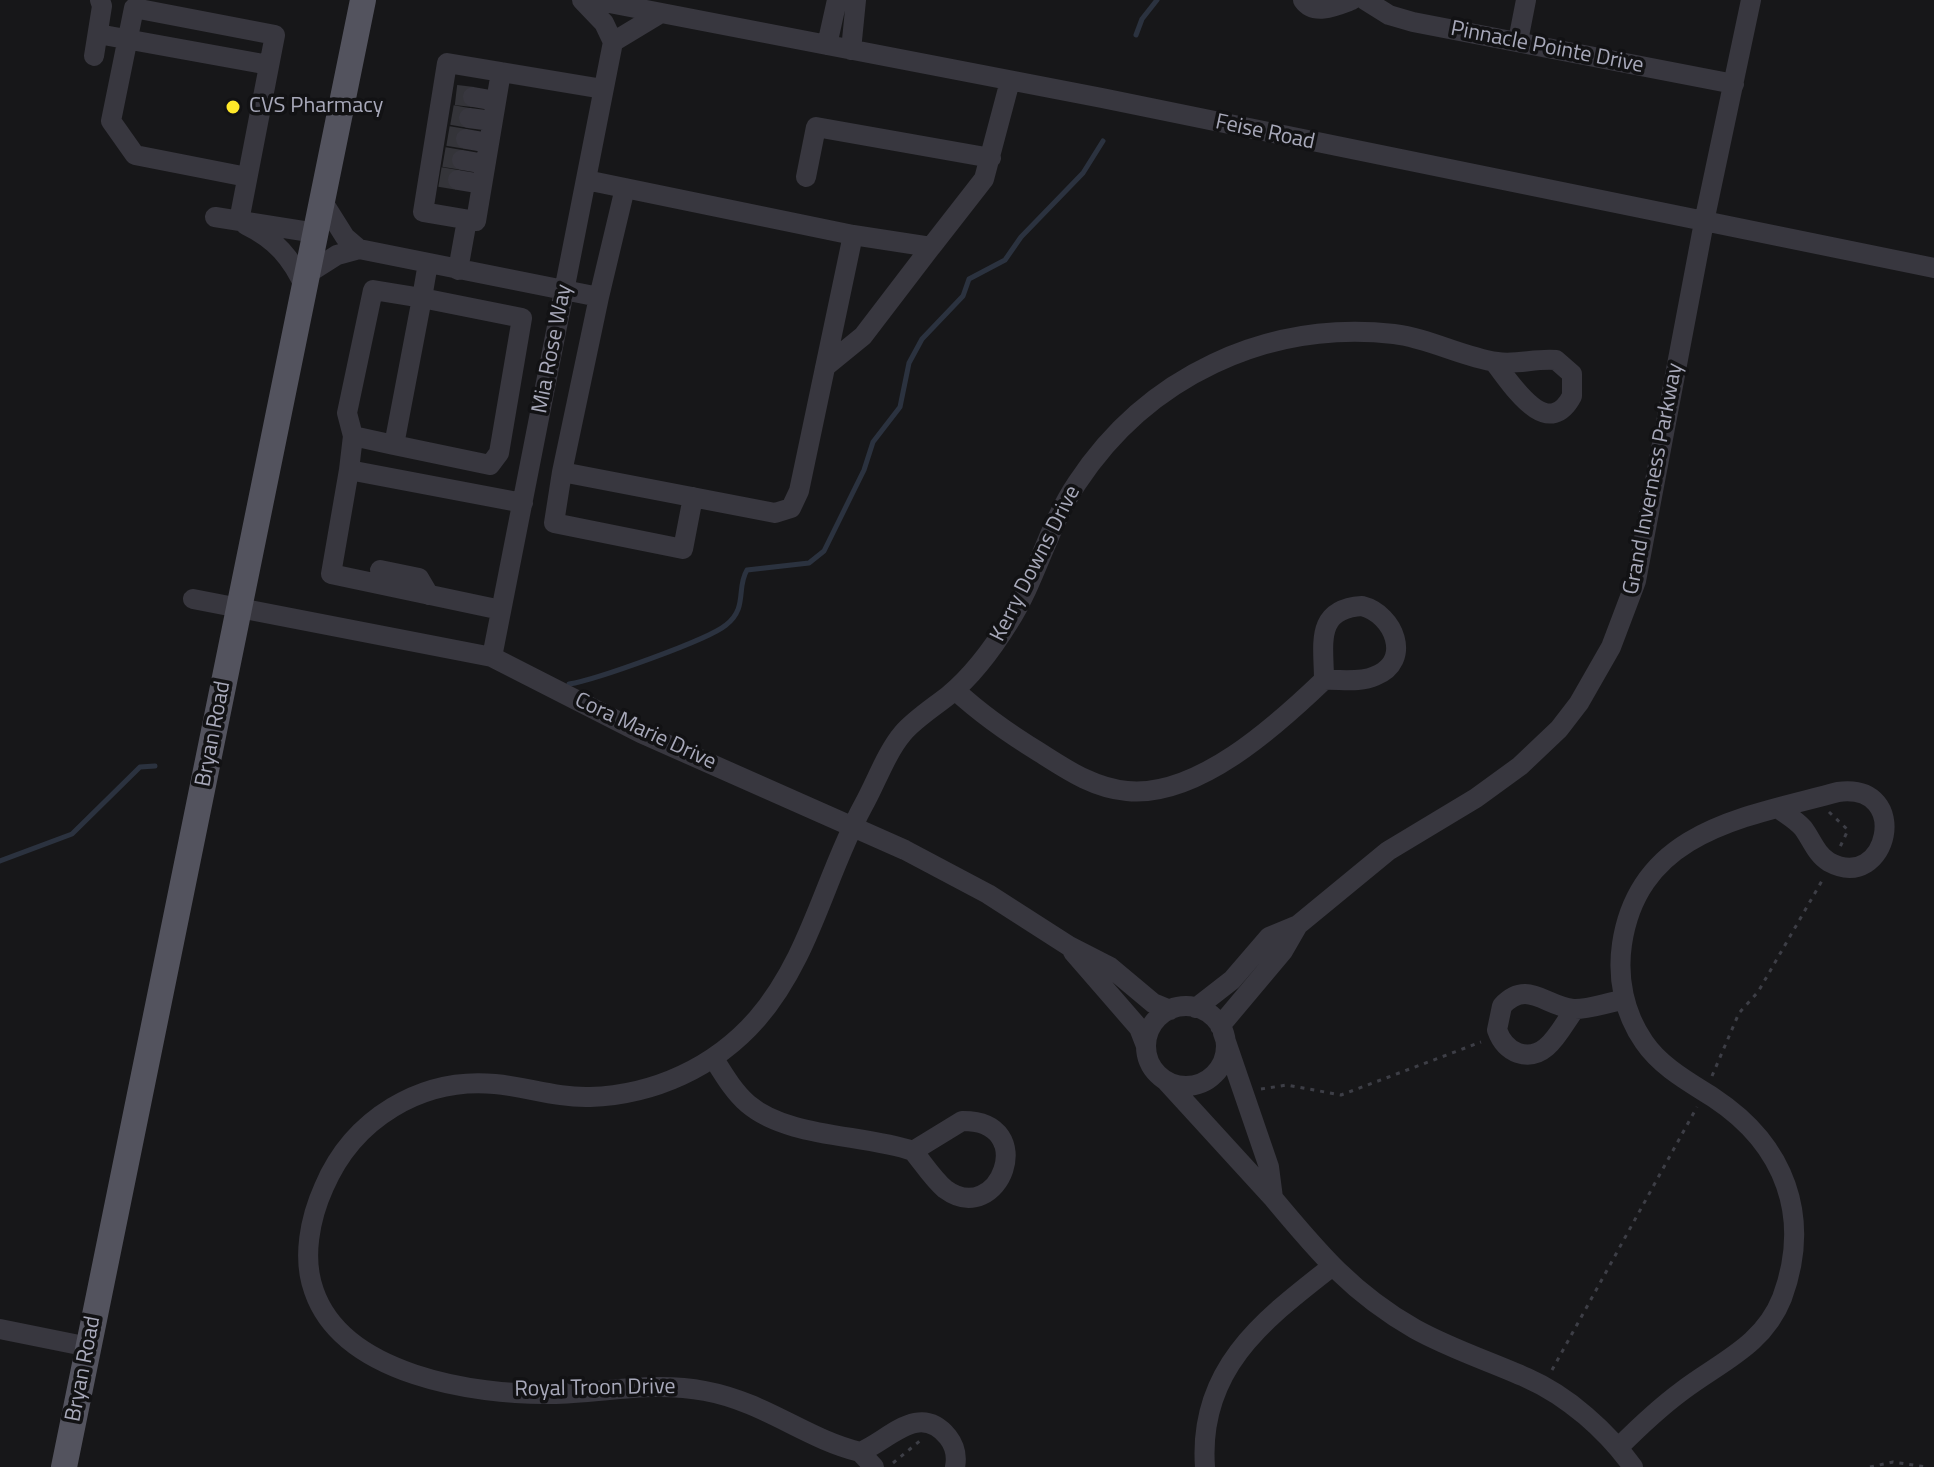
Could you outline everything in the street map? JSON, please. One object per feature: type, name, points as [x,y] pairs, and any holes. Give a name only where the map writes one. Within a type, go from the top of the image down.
[{"type":"main road","name":"Bryan Road","points":[[64,1467],[363,0]]},
{"type":"street","points":[[94,56],[102,6],[100,0]]},
{"type":"street","points":[[582,0],[604,23],[613,42],[661,13]]},
{"type":"street","name":"Feise Road","points":[[594,0],[1934,268]]},
{"type":"street","points":[[827,45],[837,0]]},
{"type":"street","points":[[851,50],[856,0]]},
{"type":"street","points":[[1303,0],[1313,9],[1352,0]]},
{"type":"street","name":"Pinnacle Pointe Drive","points":[[1365,0],[1389,15],[1413,22],[1734,84]]},
{"type":"street","points":[[1518,41],[1526,0]]},
{"type":"street","name":"Grand Inverness Parkway","points":[[1196,1008],[1232,980],[1269,937],[1298,925],[1388,851],[1476,798],[1520,766],[1559,729],[1596,674],[1625,619],[1636,581],[1704,222],[1751,0]]},
{"type":"street","points":[[239,221],[275,35],[134,8],[111,121],[135,155],[247,177]]},
{"type":"street","points":[[98,34],[269,65]]},
{"type":"street","name":"Mia Rose Way","points":[[492,657],[613,42]]},
{"type":"street","points":[[501,72],[476,221],[423,212],[444,167],[455,105],[447,63],[501,72],[603,89]]},
{"type":"street","points":[[825,367],[863,336],[984,179],[1010,81]]},
{"type":"street","points":[[455,105],[494,111]]},
{"type":"street","points":[[806,177],[816,127],[991,158]]},
{"type":"street","points":[[450,136],[489,143]]},
{"type":"street","points":[[444,167],[484,174]]},
{"type":"street","points":[[586,180],[853,235],[931,247]]},
{"type":"street","points":[[625,188],[599,297],[554,523],[683,549],[693,497]]},
{"type":"street","points":[[323,202],[345,237],[359,249]]},
{"type":"street","points":[[215,217],[316,233]]},
{"type":"street","points":[[458,270],[467,220]]},
{"type":"street","points":[[239,221],[276,243],[306,281],[337,255],[359,249],[599,297]]},
{"type":"street","points":[[562,472],[775,513],[791,508],[799,491],[853,235]]},
{"type":"street","points":[[394,445],[426,299],[428,263]]},
{"type":"street","points":[[353,436],[490,465],[499,453],[522,318],[373,290],[347,413],[353,436],[331,574],[501,610]]},
{"type":"street","name":"Kerry Downs Drive","points":[[852,826],[903,733],[955,690],[990,651],[1013,616],[1074,486],[1124,423],[1169,386],[1217,360],[1273,341],[1336,332],[1398,334],[1494,362]]},
{"type":"street","points":[[349,470],[523,503]]},
{"type":"street","name":"Cora Marie Drive","points":[[193,599],[492,657],[641,733],[852,826],[988,894],[1069,946],[1110,967],[1153,1003],[1170,1010]]},
{"type":"street","points":[[955,690],[985,718],[1081,778],[1124,791],[1144,792],[1181,783],[1232,755],[1283,718],[1324,680]]},
{"type":"street","points":[[1619,1447],[1685,1388],[1726,1365],[1750,1344],[1773,1318],[1783,1296],[1794,1246],[1793,1213],[1779,1163],[1732,1111],[1669,1068],[1645,1044],[1624,1000],[1620,958],[1625,927],[1634,901],[1651,873],[1670,853],[1718,824],[1838,792],[1861,793],[1882,812],[1885,838],[1871,859],[1851,867],[1840,866],[1823,858],[1802,828],[1779,809]]},
{"type":"street","name":"Royal Troon Drive","points":[[852,826],[793,970],[756,1020],[714,1059],[682,1075],[630,1093],[567,1097],[469,1083],[404,1100],[360,1129],[331,1171],[313,1217],[309,1244],[312,1289],[321,1307],[351,1344],[406,1371],[506,1392],[552,1394],[646,1385],[713,1392],[758,1405],[867,1460],[907,1424],[917,1422],[937,1428]]},
{"type":"street","name":"Grand Inverness Parkway","points":[[1222,1029],[1283,951],[1298,925]]},
{"type":"street","name":"Cora Marie Drive","points":[[1069,946],[1139,1028],[1146,1046]]},
{"type":"street","points":[[1575,1009],[1624,1000]]},
{"type":"street","points":[[1273,1198],[1269,1167],[1222,1029],[1210,1015],[1196,1008],[1170,1010],[1151,1027],[1146,1046],[1151,1066],[1273,1198],[1330,1268],[1414,1328],[1543,1387],[1579,1411],[1619,1447],[1633,1467]]},
{"type":"street","points":[[1166,1081],[1190,1086],[1211,1077],[1224,1057],[1222,1029]]},
{"type":"street","points":[[714,1059],[747,1103],[767,1117],[787,1126],[864,1137],[913,1151],[946,1189],[956,1195],[980,1195],[1000,1181],[1007,1157],[997,1134],[975,1121],[950,1126],[913,1151]]},
{"type":"street","points":[[1205,1467],[1207,1426],[1214,1394],[1231,1361],[1268,1317],[1330,1268]]},
{"type":"street","points":[[0,1329],[89,1347]]},
{"type":"street","points":[[937,1428],[950,1440],[955,1467]]},
{"type":"path","points":[[1824,808],[1848,830],[1837,854]]},
{"type":"path","points":[[1708,1084],[1739,1013],[1758,992],[1827,872]]},
{"type":"path","points":[[1252,1092],[1287,1085],[1341,1095],[1489,1039]]},
{"type":"path","points":[[1549,1376],[1698,1103]]},
{"type":"path","points":[[888,1467],[937,1428]]},
{"type":"path","points":[[1870,1467],[1893,1462],[1926,1467]]},
{"type":"waterway","points":[[1136,35],[1142,19],[1157,0]]},
{"type":"waterway","points":[[569,684],[650,659],[715,632],[737,612],[747,570],[809,563],[824,551],[864,470],[873,442],[900,407],[909,363],[922,339],[963,296],[969,279],[1005,260],[1021,237],[1083,173],[1103,141]]},
{"type":"waterway","points":[[0,861],[72,834],[140,767],[155,766]]},
{"type":"tunnel","points":[[456,95],[473,97]]},
{"type":"tunnel","points":[[452,115],[469,118]]},
{"type":"tunnel","points":[[448,136],[466,139]]},
{"type":"tunnel","points":[[444,157],[462,160]]},
{"type":"tunnel","points":[[440,177],[458,180]]},
{"type":"place","name":"CVS Pharmacy","points":[[233,107]]}]
